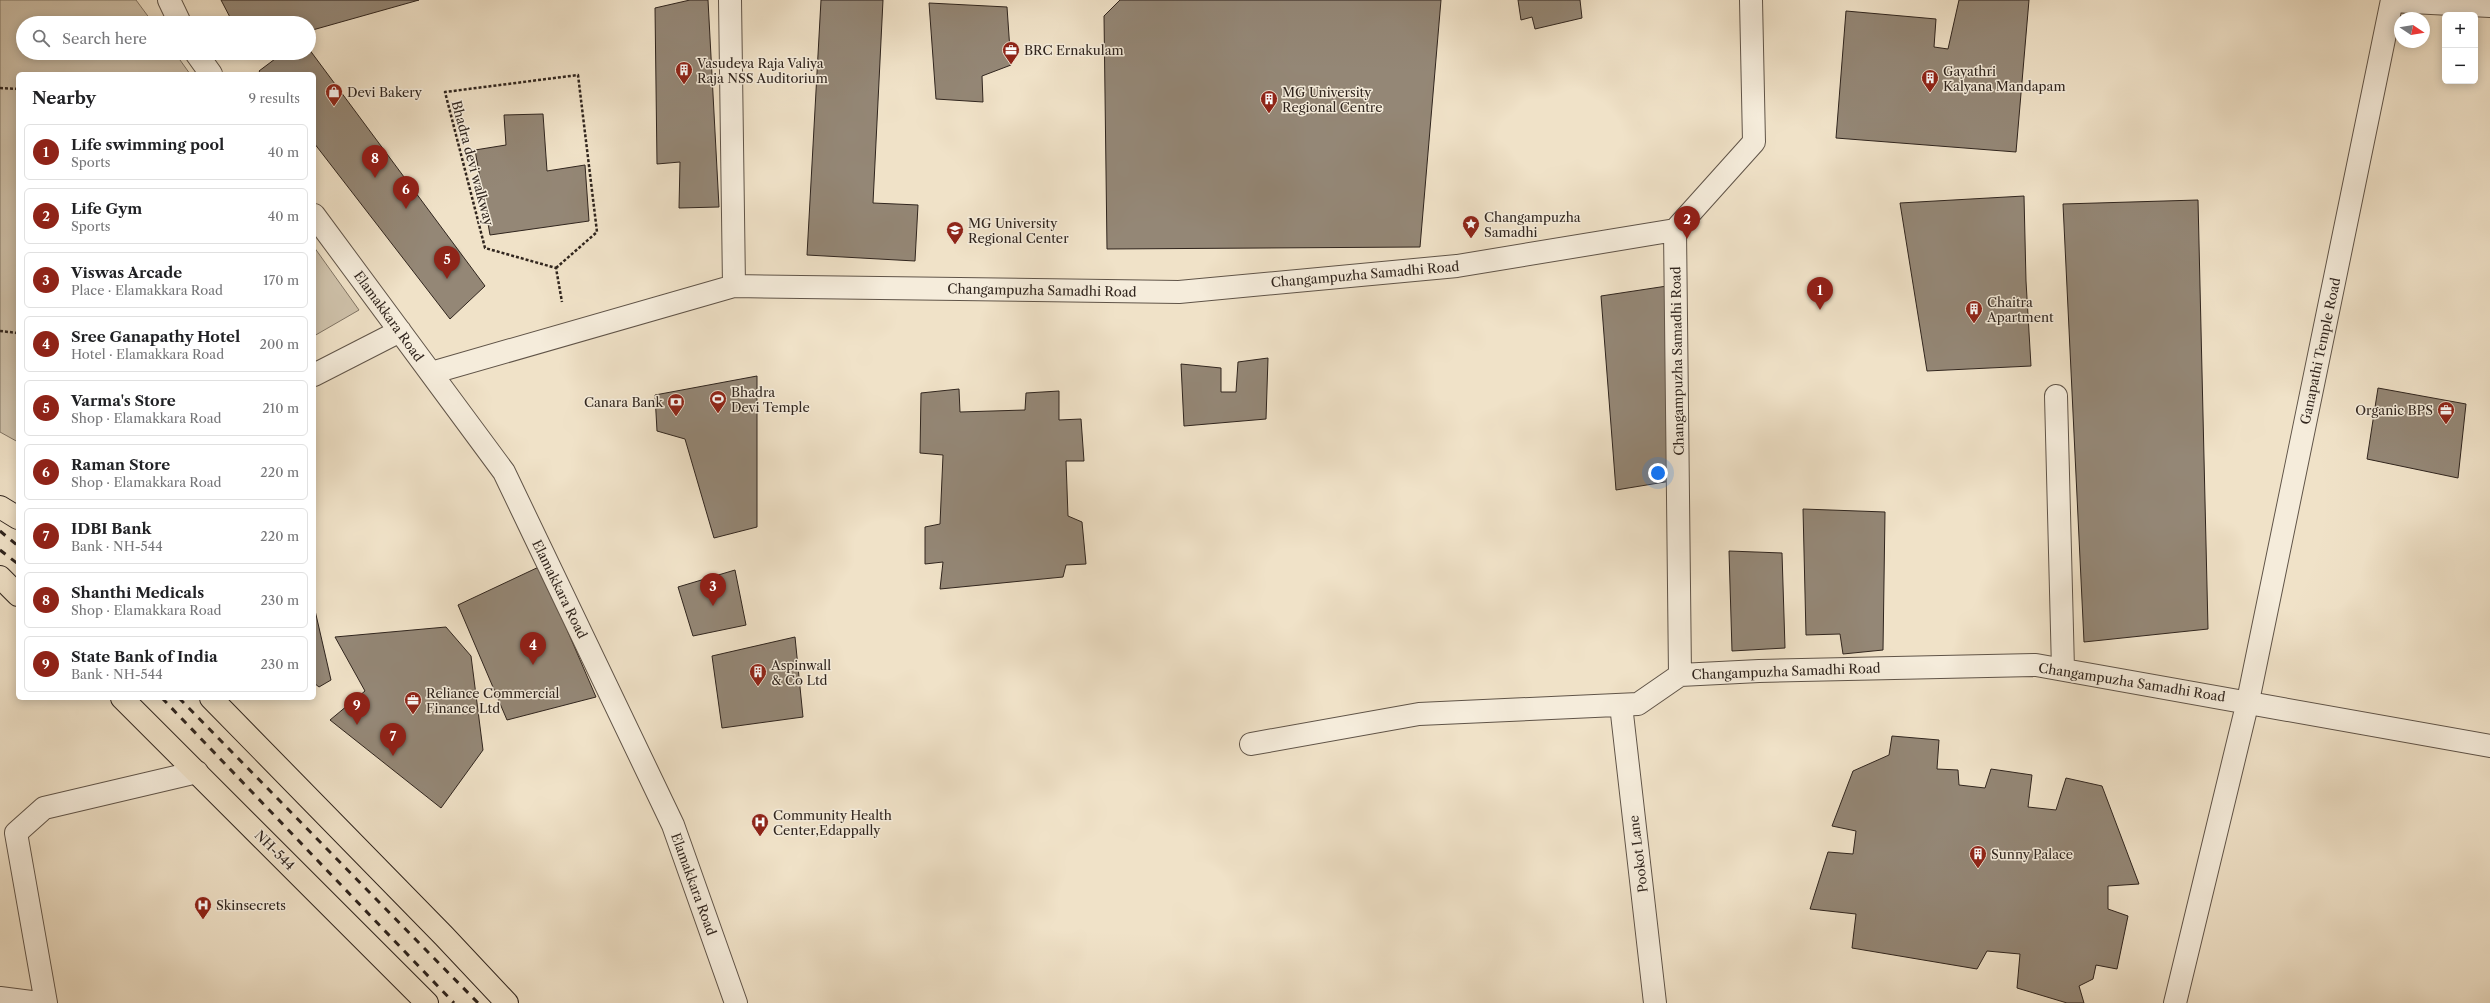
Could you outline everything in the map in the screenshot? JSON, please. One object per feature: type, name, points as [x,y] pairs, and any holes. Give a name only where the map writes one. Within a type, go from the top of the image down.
[{"type":"main road","points":[[0,507],[16,517]]},
{"type":"main road","points":[[0,577],[16,593]]},
{"type":"main road","name":"NH-544","points":[[124,700],[427,1003]]},
{"type":"main road","points":[[213,700],[444,936],[506,1003]]},
{"type":"street","points":[[169,0],[177,16]]},
{"type":"street","points":[[730,0],[734,286]]},
{"type":"street","points":[[1675,230],[1754,142],[1751,0]]},
{"type":"street","points":[[2392,0],[2490,6]]},
{"type":"street","name":"Ganapathi Temple Road","points":[[2248,701],[2392,0]]},
{"type":"street","points":[[201,60],[210,72]]},
{"type":"street","name":"Elamakkara Road","points":[[316,217],[504,472],[672,825],[736,1003]]},
{"type":"street","name":"Changampuzha Samadhi Road","points":[[431,373],[734,286],[1179,292],[1456,266],[1675,230],[1680,675],[1759,671],[2028,665],[2063,669],[2248,701],[2490,746]]},
{"type":"street","points":[[316,374],[400,331]]},
{"type":"street","points":[[2056,396],[2063,669]]},
{"type":"street","points":[[1251,744],[1419,714],[1638,704],[1680,675]]},
{"type":"street","points":[[2175,1003],[2248,701]]},
{"type":"street","name":"Pookot Lane","points":[[1620,705],[1655,1003]]},
{"type":"street","points":[[46,1003],[16,833],[44,808],[197,772]]},
{"type":"street","points":[[0,998],[39,1003]]},
{"type":"path","name":"Bhadra devi walkway","points":[[578,75],[596,232],[556,268],[485,248],[445,92],[578,75]]},
{"type":"path","points":[[0,88],[16,89]]},
{"type":"path","points":[[556,268],[567,334]]},
{"type":"path","points":[[0,331],[16,333]]},
{"type":"shaded area","points":[[0,0],[136,0],[148,16],[16,16],[16,60],[180,60],[189,72],[16,72],[16,441],[0,432]]},
{"type":"shaded area","points":[[316,250],[359,310],[316,335]]},
{"type":"building","points":[[221,0],[419,0],[316,29],[316,16],[229,16]]},
{"type":"building","name":"Vasudeva Raja Valiya Raja NSS Auditorium","points":[[690,0],[708,0],[719,207],[679,208],[680,162],[657,164],[655,8]]},
{"type":"building","points":[[821,0],[883,0],[873,203],[918,205],[915,261],[807,255]]},
{"type":"building","name":"MG University Regional Centre","points":[[1120,0],[1441,0],[1420,247],[1107,249],[1104,16]]},
{"type":"building","points":[[1518,0],[1580,0],[1582,18],[1535,29],[1532,17],[1521,20]]},
{"type":"building","name":"Gayathri Kalyana Mandapam","points":[[1959,0],[2029,0],[2016,152],[1836,138],[1846,11],[1936,19],[1934,47],[1948,49]]},
{"type":"building","points":[[929,3],[1007,7],[1011,65],[982,76],[983,102],[936,99]]},
{"type":"building","points":[[316,58],[485,286],[450,319],[316,146],[316,72],[259,71],[274,60],[316,60]]},
{"type":"building","points":[[543,114],[547,171],[585,165],[589,221],[490,235],[475,150],[506,145],[504,115]]},
{"type":"building","name":"Chaitra Apartment","points":[[2024,196],[2026,281],[2031,366],[1927,371],[1900,203]]},
{"type":"building","points":[[2198,200],[2208,629],[2084,642],[2063,204]]},
{"type":"building","points":[[1667,286],[1671,481],[1616,490],[1601,296]]},
{"type":"building","points":[[1268,358],[1266,419],[1184,426],[1181,364],[1221,368],[1221,392],[1236,392],[1238,362]]},
{"type":"building","points":[[757,376],[757,527],[714,538],[685,439],[657,431],[655,395]]},
{"type":"building","points":[[2378,388],[2466,404],[2458,478],[2367,459]]},
{"type":"building","points":[[959,389],[960,412],[1025,410],[1026,393],[1059,391],[1059,420],[1081,419],[1084,461],[1066,461],[1068,516],[1082,522],[1086,564],[1066,565],[1063,577],[940,589],[943,562],[925,564],[925,527],[940,524],[943,455],[920,453],[921,393]]},
{"type":"building","points":[[1803,509],[1885,512],[1883,650],[1843,654],[1840,634],[1806,635]]},
{"type":"building","points":[[1729,551],[1782,553],[1785,648],[1732,651]]},
{"type":"building","points":[[543,565],[568,632],[596,697],[507,720],[458,605]]},
{"type":"building","points":[[735,570],[746,625],[693,636],[678,587]]},
{"type":"building","points":[[316,615],[331,680],[319,687],[316,685]]},
{"type":"building","points":[[446,627],[471,656],[483,750],[441,808],[330,720],[365,691],[335,637]]},
{"type":"building","name":"Aspinwall & Co Ltd","points":[[795,637],[803,717],[722,728],[712,656]]},
{"type":"building","name":"Sunny Palace","points":[[1892,736],[1939,740],[1937,769],[1958,770],[1959,785],[1985,788],[1991,769],[2032,775],[2028,807],[2056,810],[2066,778],[2102,786],[2139,884],[2108,886],[2108,909],[2128,916],[2117,969],[2096,965],[2093,979],[2079,986],[2084,1003],[2067,1003],[2017,988],[2020,954],[1987,951],[1977,969],[1852,948],[1856,914],[1810,909],[1828,852],[1853,854],[1856,831],[1832,826],[1853,771],[1889,755]]},
{"type":"railway","points":[[0,531],[16,544]]},
{"type":"railway","points":[[0,550],[16,562]]},
{"type":"railway","points":[[164,700],[454,1003]]},
{"type":"railway","points":[[181,700],[478,1003]]},
{"type":"place","name":"BRC Ernakulam","points":[[1011,65]]},
{"type":"place","name":"Vasudeva Raja Valiya Raja NSS Auditorium","points":[[684,85]]},
{"type":"place","name":"Gayathri Kalyana Mandapam","points":[[1930,93]]},
{"type":"place","name":"Devi Bakery","points":[[334,107]]},
{"type":"place","name":"MG University Regional Centre","points":[[1269,114]]},
{"type":"place","name":"Shanthi Medicals","points":[[375,178]]},
{"type":"place","name":"Raman Store","points":[[406,209]]},
{"type":"place","name":"Changampuzha Samadhi","points":[[1471,239]]},
{"type":"place","name":"Life Gym","points":[[1687,239]]},
{"type":"place","name":"MG University Regional Center","points":[[955,245]]},
{"type":"place","name":"Varma's Store","points":[[447,279]]},
{"type":"place","name":"Life swimming pool","points":[[1820,310]]},
{"type":"place","name":"Chaitra Apartment","points":[[1974,324]]},
{"type":"place","name":"Bhadra Devi Temple","points":[[718,414]]},
{"type":"place","name":"Canara Bank","points":[[676,417]]},
{"type":"place","name":"Organic BPS","points":[[2446,425]]},
{"type":"place","name":"Viswas Arcade","points":[[713,606]]},
{"type":"place","name":"Sree Ganapathy Hotel","points":[[533,665]]},
{"type":"place","name":"Aspinwall & Co Ltd","points":[[758,687]]},
{"type":"place","name":"Reliance Commercial Finance Ltd","points":[[413,715]]},
{"type":"place","name":"State Bank of India","points":[[357,725]]},
{"type":"place","name":"IDBI Bank","points":[[393,756]]},
{"type":"place","name":"Community Health Center,Edappally","points":[[760,837]]},
{"type":"place","name":"Sunny Palace","points":[[1978,869]]},
{"type":"place","name":"Skinsecrets","points":[[203,920]]}]
